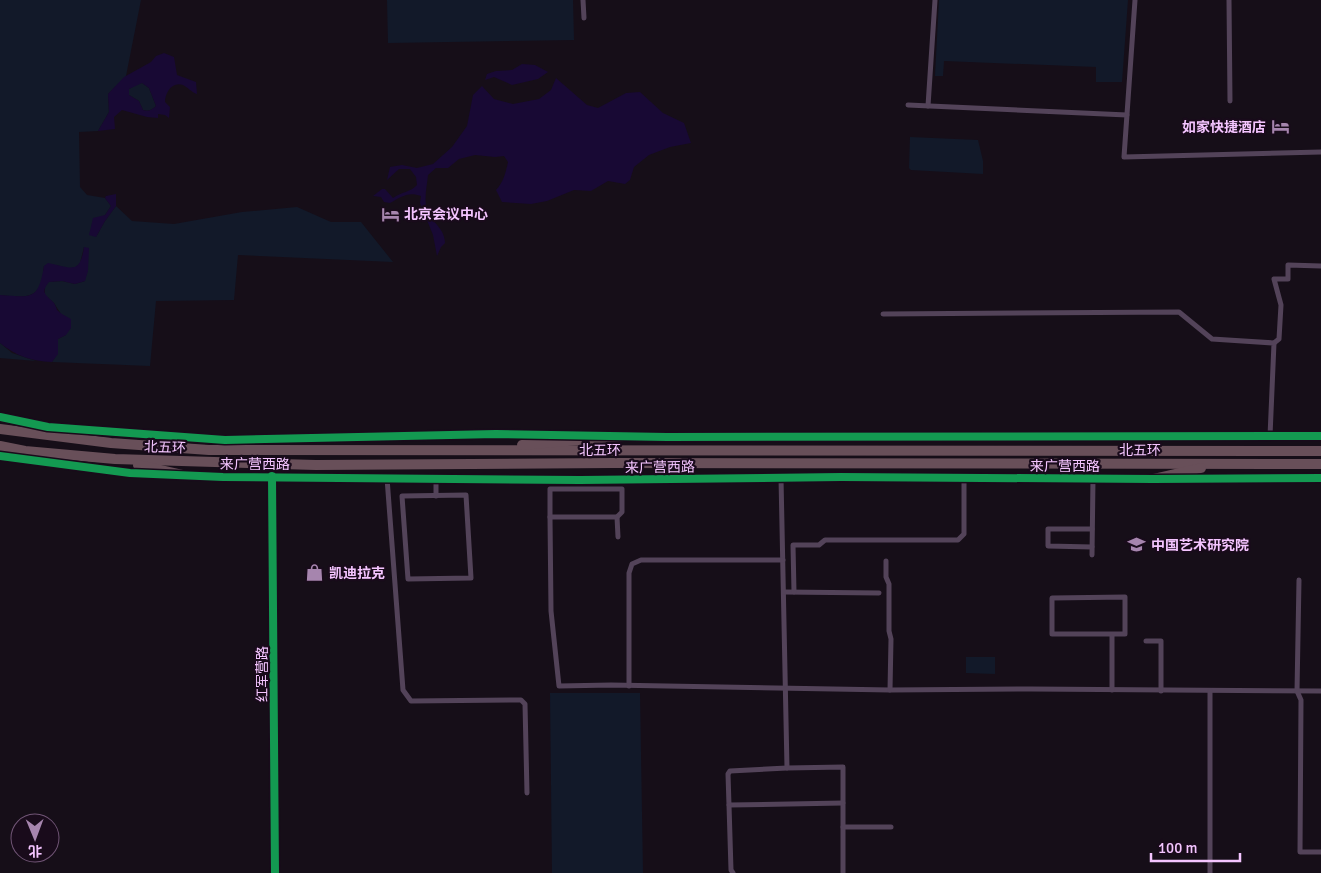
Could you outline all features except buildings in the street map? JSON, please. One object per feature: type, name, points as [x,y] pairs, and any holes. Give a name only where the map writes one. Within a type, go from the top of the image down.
[{"type":"highway","name":"北五环","points":[[0,429],[110,443],[209,450],[1299,451],[1321,449]]},
{"type":"highway","points":[[471,451],[624,436]]},
{"type":"highway","name":"北五环","points":[[0,446],[25,451],[116,460],[316,465],[604,463],[1321,464]]},
{"type":"highway","points":[[116,460],[182,475]]},
{"type":"highway","points":[[1153,479],[1220,464]]},
{"type":"street","points":[[583,0],[584,18]]},
{"type":"street","points":[[928,106],[935,0]]},
{"type":"street","points":[[1135,0],[1124,158],[1321,152]]},
{"type":"street","points":[[1229,0],[1230,101]]},
{"type":"street","points":[[908,105],[1127,115]]},
{"type":"street","points":[[883,314],[1179,312],[1212,338],[1274,343],[1279,339],[1281,305],[1274,279],[1288,279],[1288,266],[1321,266]]},
{"type":"street","points":[[1270,436],[1274,343]]},
{"type":"street","points":[[0,417],[48,427],[225,440],[496,434],[624,436],[1321,436]]},
{"type":"street","name":"来广营西路","points":[[0,456],[130,473],[182,475],[591,480],[1321,478]]},
{"type":"street","name":"红军营路","points":[[272,476],[275,873]]},
{"type":"street","points":[[387,478],[402,690],[411,701],[521,700],[525,704],[527,793]]},
{"type":"street","points":[[781,478],[788,768]]},
{"type":"street","points":[[783,545],[819,545],[825,540],[958,540],[964,534],[964,478]]},
{"type":"street","points":[[436,479],[436,496]]},
{"type":"street","points":[[1092,555],[1093,479]]},
{"type":"street","points":[[591,480],[591,489]]},
{"type":"street","points":[[550,517],[617,517],[622,512],[622,489],[550,489],[550,517],[551,612],[559,686],[890,690],[1321,691]]},
{"type":"street","points":[[466,495],[471,578],[408,579],[402,496],[436,496],[466,495]]},
{"type":"street","points":[[617,517],[618,537]]},
{"type":"street","points":[[1092,529],[1048,529],[1048,546],[1092,547]]},
{"type":"street","points":[[793,545],[794,592]]},
{"type":"street","points":[[629,686],[630,573],[632,564],[640,560],[783,560]]},
{"type":"street","points":[[886,561],[886,577],[889,584],[889,631],[891,639],[890,690]]},
{"type":"street","points":[[1299,580],[1296,691],[1301,700],[1300,852],[1321,852]]},
{"type":"street","points":[[784,592],[879,593]]},
{"type":"street","points":[[1125,597],[1125,634],[1112,634],[1052,634],[1052,598],[1125,597]]},
{"type":"street","points":[[1112,634],[1112,690]]},
{"type":"street","points":[[1146,641],[1161,641],[1161,691]]},
{"type":"street","points":[[1210,691],[1210,873]]},
{"type":"street","points":[[733,873],[731,870],[728,774],[730,771],[843,767],[843,873]]},
{"type":"street","points":[[729,805],[843,803]]},
{"type":"street","points":[[843,827],[891,827]]},
{"type":"shaded area","points":[[0,0],[141,0],[126,76],[108,94],[109,112],[98,131],[79,132],[80,187],[87,195],[105,198],[111,206],[96,237],[116,206],[132,221],[174,224],[242,212],[297,207],[331,222],[361,222],[393,262],[238,255],[234,300],[156,301],[150,366],[52,362],[57,354],[58,339],[66,335],[66,317],[61,314],[54,303],[45,295],[45,286],[48,282],[62,281],[75,284],[85,281],[84,247],[80,263],[75,268],[56,265],[44,266],[41,284],[33,294],[17,297],[0,295]]},
{"type":"shaded area","points":[[387,0],[573,0],[574,40],[388,43]]},
{"type":"shaded area","points":[[939,0],[1128,0],[1122,82],[1096,82],[1096,67],[944,61],[943,76],[935,76]]},
{"type":"shaded area","points":[[164,53],[174,57],[177,75],[196,82],[197,94],[183,85],[172,86],[165,99],[165,102],[170,107],[169,118],[158,114],[158,118],[147,117],[122,110],[114,117],[115,129],[98,131],[109,112],[108,94],[124,77],[151,62],[156,56]],"holes":[[[142,83],[149,88],[156,106],[145,111],[139,101],[129,95],[129,89]]]},
{"type":"shaded area","points":[[522,64],[535,65],[548,72],[538,79],[512,85],[494,77],[485,80],[487,74],[496,71],[512,70]]},
{"type":"shaded area","points":[[556,78],[587,105],[598,108],[626,93],[640,92],[663,113],[684,123],[691,143],[670,147],[649,155],[634,167],[630,180],[625,184],[608,181],[591,191],[574,190],[547,201],[531,204],[502,202],[496,190],[502,181],[508,162],[504,156],[475,155],[459,159],[448,168],[436,168],[428,175],[426,199],[428,212],[441,230],[445,243],[437,256],[433,235],[420,203],[421,196],[408,194],[390,203],[384,202],[381,197],[373,196],[382,189],[385,189],[393,198],[417,185],[416,177],[410,169],[399,169],[387,180],[390,167],[402,165],[417,168],[433,164],[452,147],[467,126],[473,95],[482,86],[494,99],[513,104],[539,99],[551,90]]},
{"type":"shaded area","points":[[142,83],[149,88],[156,106],[148,111],[143,110],[139,101],[129,95],[129,89]]},
{"type":"shaded area","points":[[910,137],[978,140],[983,161],[983,174],[911,170],[909,168]]},
{"type":"shaded area","points":[[116,194],[116,206],[96,237],[89,235],[93,218],[105,215],[111,206],[105,198],[106,196]]},
{"type":"shaded area","points":[[84,247],[89,248],[88,271],[85,281],[75,284],[62,281],[49,282],[44,291],[57,310],[71,319],[71,328],[66,335],[58,339],[58,354],[52,362],[24,357],[0,343],[0,295],[26,296],[32,294],[39,286],[44,266],[48,263],[68,267],[77,266]]},
{"type":"shaded area","points":[[0,343],[12,353],[36,361],[0,358]]},
{"type":"shaded area","points":[[966,657],[995,657],[995,674],[966,673]]},
{"type":"shaded area","points":[[550,693],[640,693],[643,873],[552,873]]},
{"type":"cycle path","points":[[0,417],[48,427],[225,440],[496,434],[667,437],[1321,436]]},
{"type":"cycle path","points":[[0,456],[130,473],[223,477],[580,480],[841,477],[1321,478]]},
{"type":"cycle path","points":[[272,476],[275,873]]},
{"type":"place","name":"如家快捷酒店","points":[[1280,127]]},
{"type":"place","name":"北京会议中心","points":[[390,214]]},
{"type":"place","name":"中国艺术研究院","points":[[1137,545]]},
{"type":"place","name":"凯迪拉克","points":[[315,573]]}]
